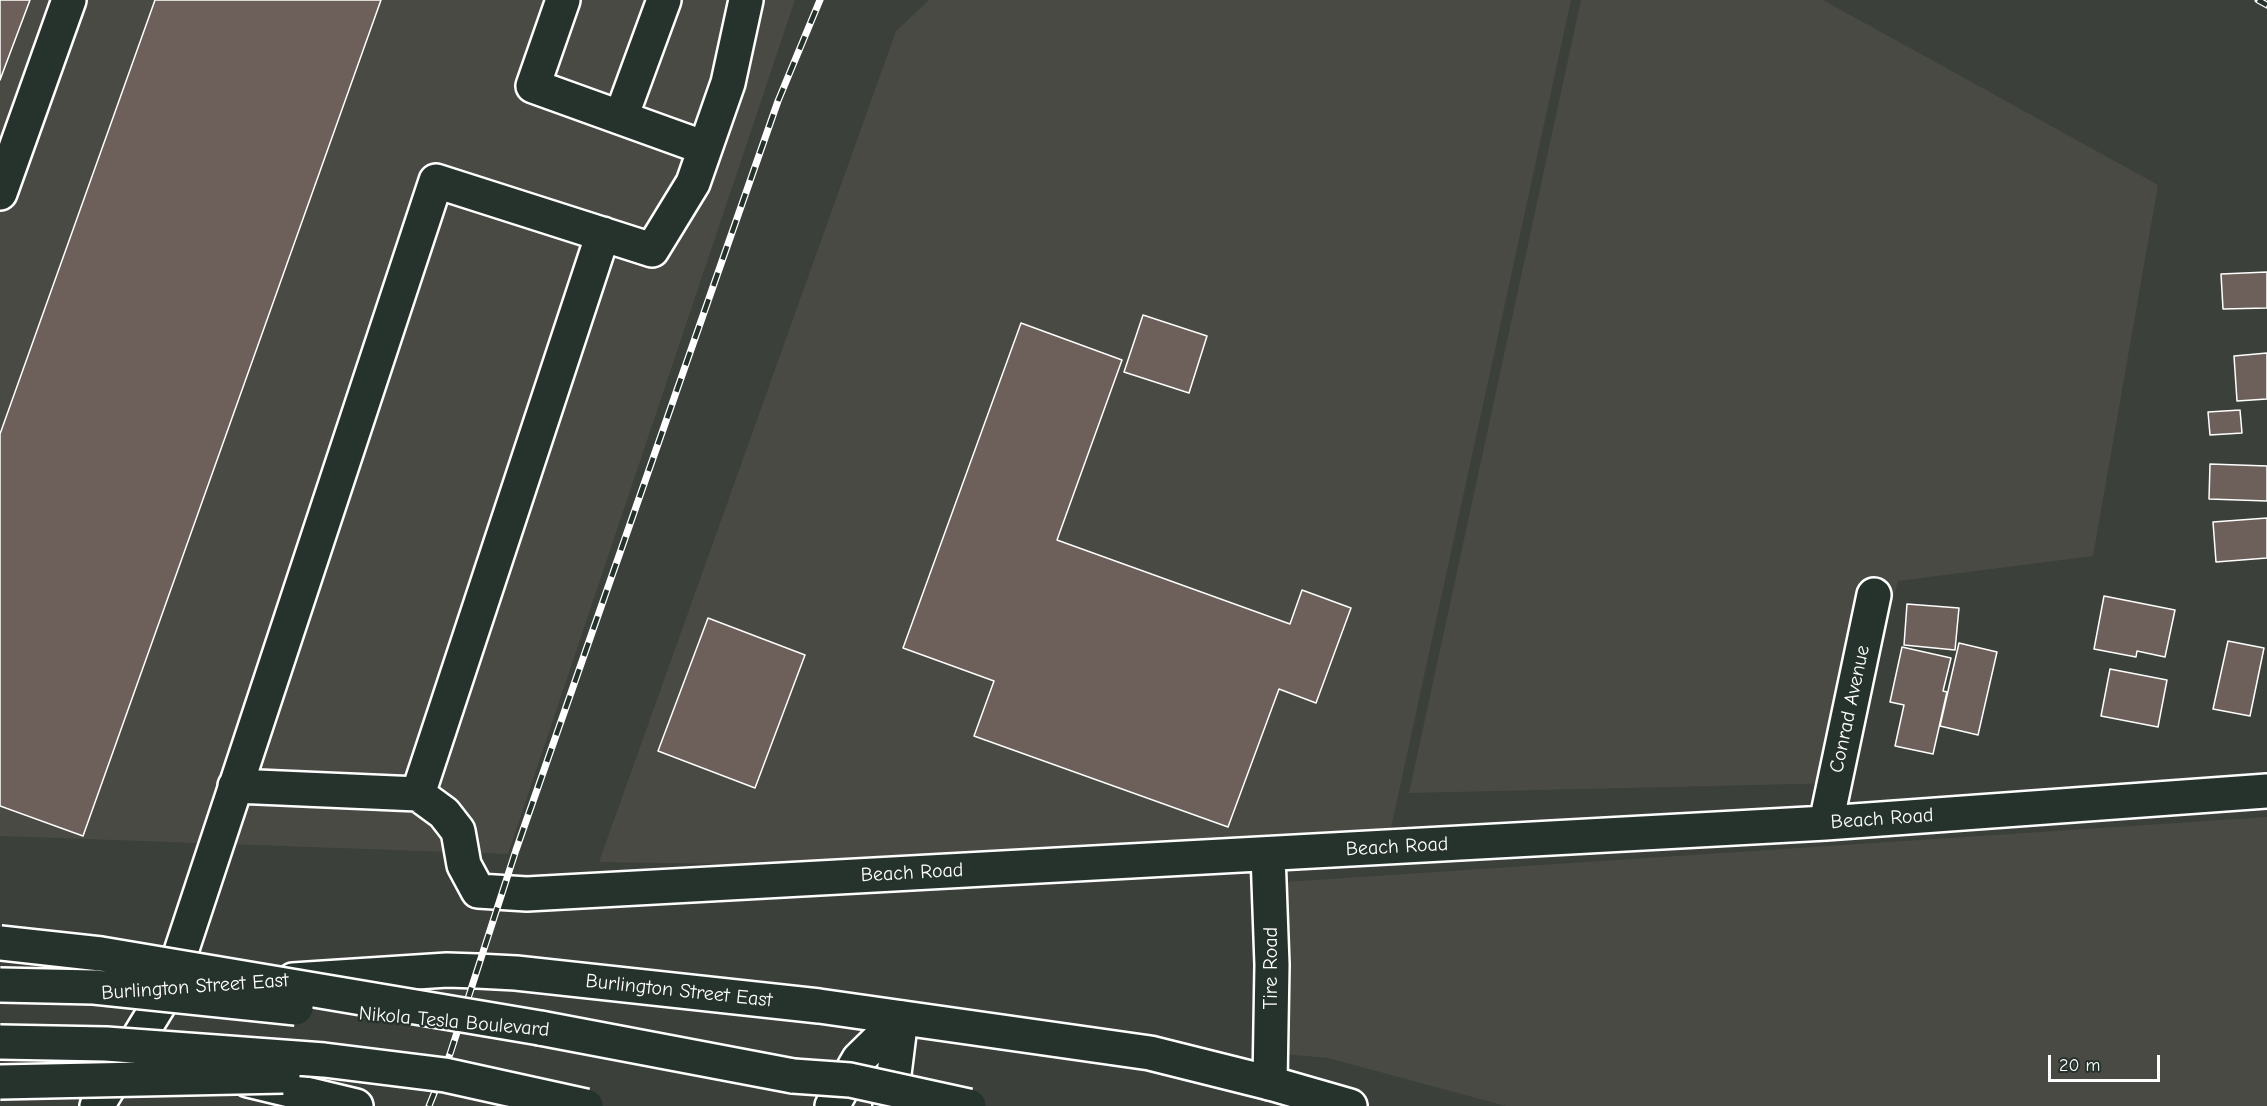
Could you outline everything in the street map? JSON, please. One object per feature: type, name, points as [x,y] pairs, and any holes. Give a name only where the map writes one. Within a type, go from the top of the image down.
[{"type":"main road","points":[[0,192],[69,0]]},
{"type":"main road","points":[[563,0],[533,86],[705,148]]},
{"type":"main road","points":[[621,117],[664,0]]},
{"type":"main road","points":[[97,1106],[169,988],[436,181],[652,250],[693,183],[728,82],[746,0]]},
{"type":"main road","points":[[235,786],[418,794],[603,234]]},
{"type":"main road","name":"Conrad Avenue","points":[[1826,823],[1874,595]]},
{"type":"main road","name":"Beach Road","points":[[418,794],[444,813],[458,831],[464,865],[478,891],[527,894],[1826,823],[2267,791]]},
{"type":"main road","name":"Tire Road","points":[[1268,854],[1272,964],[1269,1083]]},
{"type":"main road","points":[[0,943],[101,954],[540,1028]]},
{"type":"main road","name":"Burlington Street East","points":[[0,1000],[447,970],[477,971],[807,1005],[1150,1053],[1350,1106]]},
{"type":"main road","name":"Nikola Tesla Boulevard","points":[[0,985],[94,987],[416,1020],[540,1028],[793,1076],[901,1106]]},
{"type":"main road","points":[[832,1106],[859,1059],[901,1018]]},
{"type":"main road","points":[[890,1106],[901,1018]]},
{"type":"main road","points":[[0,1025],[356,1106]]},
{"type":"main road","points":[[0,1042],[106,1044],[324,1060],[445,1075],[586,1106]]},
{"type":"main road","points":[[0,1082],[302,1076],[573,1106]]},
{"type":"main road","points":[[793,1076],[850,1080],[969,1106]]},
{"type":"shaded area","points":[[0,0],[795,0],[508,854],[0,836]]},
{"type":"shaded area","points":[[929,0],[1571,0],[1384,860],[1243,872],[599,862],[896,31]]},
{"type":"shaded area","points":[[1581,0],[1823,0],[2158,185],[2093,556],[1898,581],[1841,783],[1409,793]]},
{"type":"shaded area","points":[[2267,817],[2267,1106],[1506,1106],[1328,1058],[1250,1051],[1278,1014],[1287,981],[1290,951],[1284,916],[1270,883]]},
{"type":"building","points":[[0,0],[30,0],[0,80]]},
{"type":"building","points":[[155,0],[381,0],[83,836],[0,806],[0,434]]},
{"type":"building","points":[[2267,272],[2267,308],[2223,309],[2221,274]]},
{"type":"building","points":[[1143,315],[1207,336],[1189,393],[1124,372]]},
{"type":"building","points":[[1021,323],[1122,360],[1057,540],[1290,624],[1302,590],[1351,608],[1316,703],[1279,689],[1228,827],[974,736],[994,681],[903,648]]},
{"type":"building","points":[[2267,353],[2267,399],[2237,401],[2234,356]]},
{"type":"building","points":[[2240,410],[2242,433],[2210,435],[2208,412]]},
{"type":"building","points":[[2210,464],[2267,466],[2267,501],[2209,499]]},
{"type":"building","points":[[2267,518],[2267,558],[2216,562],[2213,522]]},
{"type":"building","points":[[2104,596],[2175,610],[2165,657],[2137,651],[2136,657],[2094,649]]},
{"type":"building","points":[[1907,604],[1959,608],[1955,650],[1904,645]]},
{"type":"building","points":[[708,618],[805,655],[755,788],[658,751]]},
{"type":"building","points":[[2228,641],[2264,648],[2250,716],[2213,709]]},
{"type":"building","points":[[1959,643],[1997,652],[1978,735],[1940,726]]},
{"type":"building","points":[[1902,647],[1951,658],[1943,691],[1947,692],[1933,754],[1895,746],[1904,705],[1890,702]]},
{"type":"building","points":[[2110,669],[2167,680],[2158,727],[2101,716]]},
{"type":"railway","points":[[429,1106],[450,1054],[516,850],[778,101],[820,0]]},
{"type":"railway","points":[[2258,0],[2267,5]]}]
